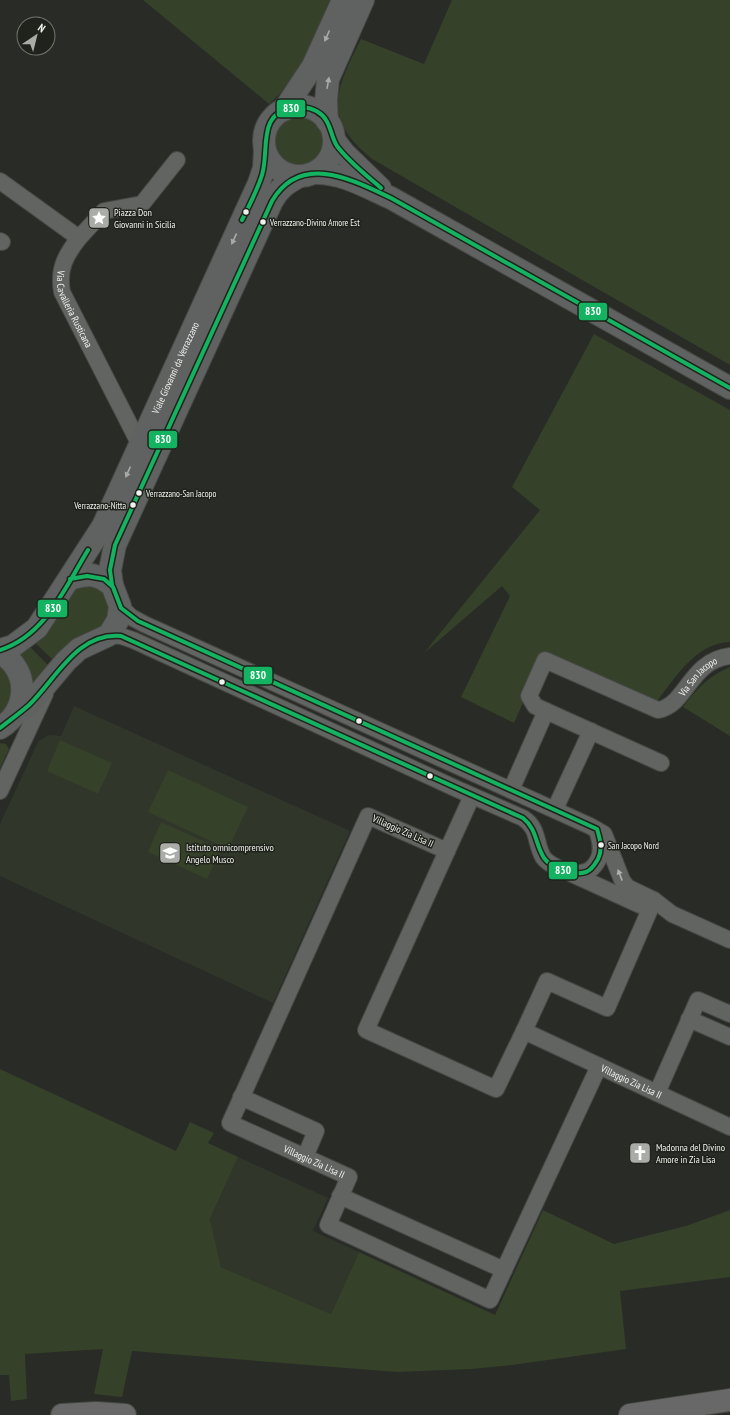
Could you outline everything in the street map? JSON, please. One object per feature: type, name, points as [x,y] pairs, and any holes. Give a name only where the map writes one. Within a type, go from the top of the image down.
[{"type":"main road","points":[[284,110],[306,79],[351,5]]},
{"type":"main road","points":[[307,174],[321,169],[331,156],[330,131],[326,101],[328,79],[351,5]]},
{"type":"main road","points":[[391,198],[344,153],[317,112],[304,107],[291,108],[284,110],[274,117],[268,126],[264,138],[265,150],[268,157],[278,169],[293,176],[329,172],[340,175],[391,198],[730,388]]},
{"type":"main road","name":"Viale Giovanni da Verrazzano","points":[[0,651],[13,646],[37,628],[103,526],[259,183],[264,168],[265,150]]},
{"type":"main road","name":"Viale Giovanni da Verrazzano","points":[[120,606],[112,585],[110,570],[115,545],[268,208],[277,191],[285,184],[307,174]]},
{"type":"main road","points":[[70,579],[92,575],[102,578],[112,585]]},
{"type":"main road","points":[[5,724],[29,705],[66,661],[79,649],[110,635],[118,620],[120,606]]},
{"type":"main road","points":[[0,651],[14,664],[21,679],[21,702],[5,724]]},
{"type":"main road","points":[[630,1415],[730,1400]]},
{"type":"main road","points":[[62,1415],[96,1413],[125,1415]]},
{"type":"street","name":"Via Cavalleria Rusticana","points":[[140,445],[62,292],[60,277],[67,254],[79,238],[104,211],[142,204],[177,160]]},
{"type":"street","points":[[0,181],[79,238]]},
{"type":"street","points":[[120,606],[131,617],[144,624],[597,829],[604,834],[622,880],[627,887],[653,905]]},
{"type":"street","points":[[110,635],[121,636],[133,640],[472,796],[524,818],[531,822],[543,857],[549,863],[572,874],[653,905],[730,940]]},
{"type":"street","name":"Via San Jacopo","points":[[546,711],[535,706],[529,696],[546,660],[658,710],[670,705],[700,669],[712,660],[730,656]]},
{"type":"street","points":[[0,791],[50,681]]},
{"type":"street","points":[[511,790],[546,711],[661,763]]},
{"type":"street","points":[[5,724],[10,731],[25,738]]},
{"type":"street","points":[[555,810],[591,731]]},
{"type":"street","name":"Villaggio Zia Lisa II","points":[[472,796],[447,851],[368,816],[230,1123],[349,1177],[328,1224],[490,1300],[599,1066],[730,1127]]},
{"type":"street","points":[[572,874],[587,872],[598,860],[600,840],[597,829]]},
{"type":"street","points":[[447,851],[366,1030],[496,1090],[547,981],[607,1008],[653,905]]},
{"type":"street","points":[[657,1093],[698,1000],[730,1014]]},
{"type":"street","points":[[689,1019],[730,1037]]},
{"type":"street","points":[[524,1031],[599,1066]]},
{"type":"street","points":[[241,1097],[316,1131],[305,1157]]},
{"type":"street","points":[[340,1196],[504,1270]]},
{"type":"shaded area","name":"Istituto omnicomprensivo Angelo Musco","points":[[74,706],[350,831],[273,1003],[0,876],[0,824],[39,741],[49,735],[61,736]]},
{"type":"shaded area","points":[[238,1157],[328,1198],[313,1231],[359,1252],[331,1314],[221,1267],[210,1219]]},
{"type":"green space","points":[[143,0],[330,0],[298,70],[280,94],[269,104]]},
{"type":"green space","points":[[452,0],[730,0],[730,365],[372,159],[356,144],[345,130],[340,116],[338,102],[340,88],[345,73],[361,39],[424,64]]},
{"type":"green space","points":[[294,113],[304,113],[319,121],[325,130],[327,141],[325,152],[319,161],[304,169],[294,169],[283,164],[276,157],[271,146],[271,136],[276,125],[283,118]]},
{"type":"green space","points":[[594,334],[730,410],[730,642],[707,648],[697,655],[679,672],[657,701],[546,651],[514,723],[461,697],[510,596],[502,586],[424,653],[540,510],[512,487]]},
{"type":"green space","points":[[86,584],[104,591],[112,607],[102,627],[69,644],[52,659],[33,641],[74,588]]},
{"type":"green space","points":[[28,645],[48,665],[32,688],[27,665],[17,652]]},
{"type":"green space","points":[[0,662],[8,669],[15,695],[0,719]]},
{"type":"green space","points":[[730,667],[730,736],[683,707],[693,694],[709,679]]},
{"type":"green space","points":[[60,740],[112,763],[98,794],[47,771]]},
{"type":"green space","points":[[0,743],[6,744],[9,749],[0,768]]},
{"type":"green space","points":[[168,770],[248,807],[228,849],[148,812]]},
{"type":"green space","points":[[161,822],[221,849],[207,879],[148,852]]},
{"type":"green space","points":[[0,1069],[176,1151],[190,1122],[214,1133],[208,1143],[238,1157],[210,1219],[221,1267],[331,1314],[359,1252],[495,1315],[543,1210],[614,1244],[686,1226],[730,1210],[730,1277],[620,1291],[626,1349],[512,1365],[472,1369],[397,1372],[132,1351],[122,1397],[94,1394],[103,1349],[25,1354],[27,1399],[11,1401],[9,1375],[0,1375]]},
{"type":"transit line","name":"830","points":[[242,220],[262,175],[267,133],[270,124],[275,116],[283,111],[295,107],[310,108],[323,116],[328,123],[337,146],[358,168],[381,188]]},
{"type":"transit line","name":"830","points":[[112,585],[110,570],[115,545],[272,201],[284,186],[297,177],[312,174],[328,174],[360,184],[391,198],[730,388]]},
{"type":"transit line","name":"830","points":[[0,650],[16,643],[30,634],[42,622],[62,595],[88,550]]},
{"type":"transit line","name":"830","points":[[0,728],[29,705],[58,671],[80,649],[92,641],[106,637],[121,636],[523,818],[531,827],[544,858],[547,862],[557,868],[575,873],[586,872],[592,868],[600,855],[601,848],[597,829],[138,621],[121,608],[113,587],[104,579],[87,576],[70,579]]},
{"type":"place","name":"Piazza Don Giovanni in Sicilia","points":[[99,218]]},
{"type":"place","name":"Verrazzano-Divino Amore Est","points":[[263,222]]},
{"type":"place","name":"Verrazzano-San Jacopo","points":[[139,493]]},
{"type":"place","name":"Verrazzano-Nitta","points":[[133,505]]},
{"type":"place","name":"San Jacopo Nord","points":[[601,845]]},
{"type":"place","name":"Istituto omnicomprensivo Angelo Musco","points":[[170,853]]},
{"type":"place","name":"Madonna del Divino Amore in Zia Lisa","points":[[640,1153]]}]
